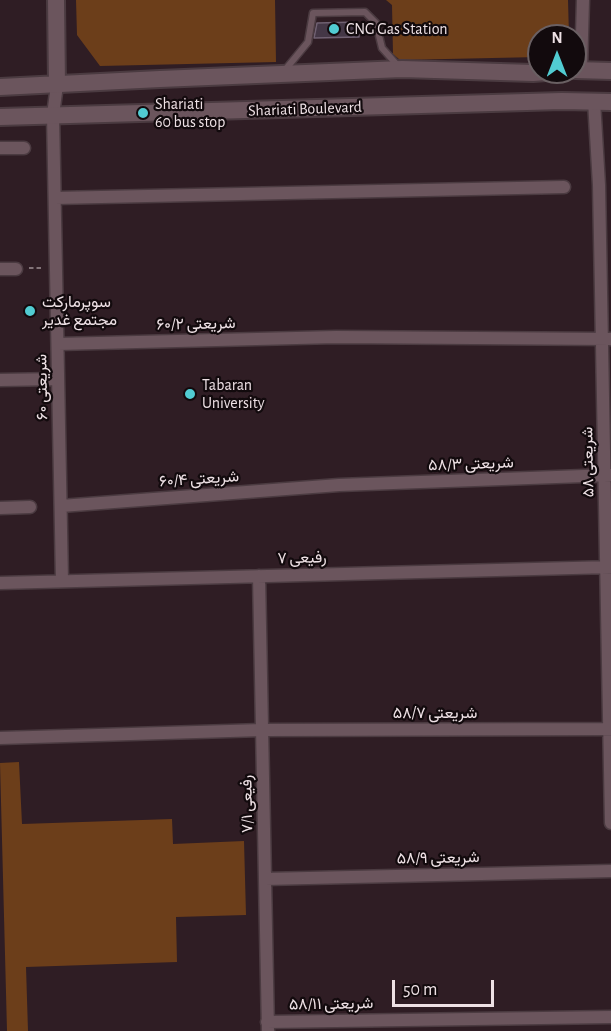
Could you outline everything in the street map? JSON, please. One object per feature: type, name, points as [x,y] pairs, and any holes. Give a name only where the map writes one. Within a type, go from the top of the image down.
[{"type":"main road","points":[[56,0],[57,85]]},
{"type":"main road","points":[[0,87],[402,69],[527,72]]},
{"type":"main road","points":[[587,70],[611,71]]},
{"type":"main road","name":"Shariati Boulevard","points":[[0,117],[562,101],[611,102]]},
{"type":"street","points":[[581,24],[583,0]]},
{"type":"street","name":"شریعتی ۶۰","points":[[57,85],[53,115],[62,581]]},
{"type":"street","name":"شریعتی ۵۸","points":[[594,101],[606,339],[611,823]]},
{"type":"street","points":[[0,148],[24,148]]},
{"type":"street","points":[[55,198],[564,187]]},
{"type":"street","points":[[0,269],[16,269]]},
{"type":"street","name":"شریعتی ۶۰/۲","points":[[58,344],[336,337],[606,339]]},
{"type":"street","points":[[0,380],[58,379]]},
{"type":"street","name":"شریعتی ۵۸/۳","points":[[339,485],[608,475]]},
{"type":"street","name":"شریعتی ۶۰/۴","points":[[61,506],[339,485]]},
{"type":"street","points":[[0,508],[30,507]]},
{"type":"street","name":"رفیعی ۷","points":[[0,583],[608,567]]},
{"type":"street","name":"رفیعی ۷/۱","points":[[259,576],[267,1026]]},
{"type":"street","name":"شریعتی ۵۸/۷","points":[[0,738],[262,730],[610,729]]},
{"type":"street","name":"شریعتی ۵۸/۹","points":[[265,879],[611,871]]},
{"type":"street","name":"شریعتی ۵۸/۱۱","points":[[267,1026],[611,1017]]},
{"type":"lane","points":[[281,75],[308,42],[313,13],[365,12],[376,23],[382,48],[402,69]]},
{"type":"path","points":[[16,269],[56,267]]},
{"type":"shaded area","points":[[76,0],[275,0],[276,62],[100,66],[77,35]]},
{"type":"shaded area","points":[[386,0],[568,0],[569,24],[527,24],[527,57],[400,60],[393,54],[392,5]]},
{"type":"shaded area","points":[[19,762],[22,824],[172,819],[173,844],[244,841],[246,915],[176,917],[177,962],[26,967],[28,1031],[7,1031],[0,763]]},
{"type":"building","points":[[358,22],[359,37],[314,38],[317,23]]},
{"type":"place","name":"CNG Gas Station","points":[[334,29]]},
{"type":"place","name":"Shariati 60 bus stop","points":[[143,113]]},
{"type":"place","name":"سوپرمارکت مجتمع غدیر","points":[[30,311]]},
{"type":"place","name":"Tabaran University","points":[[190,394]]}]
